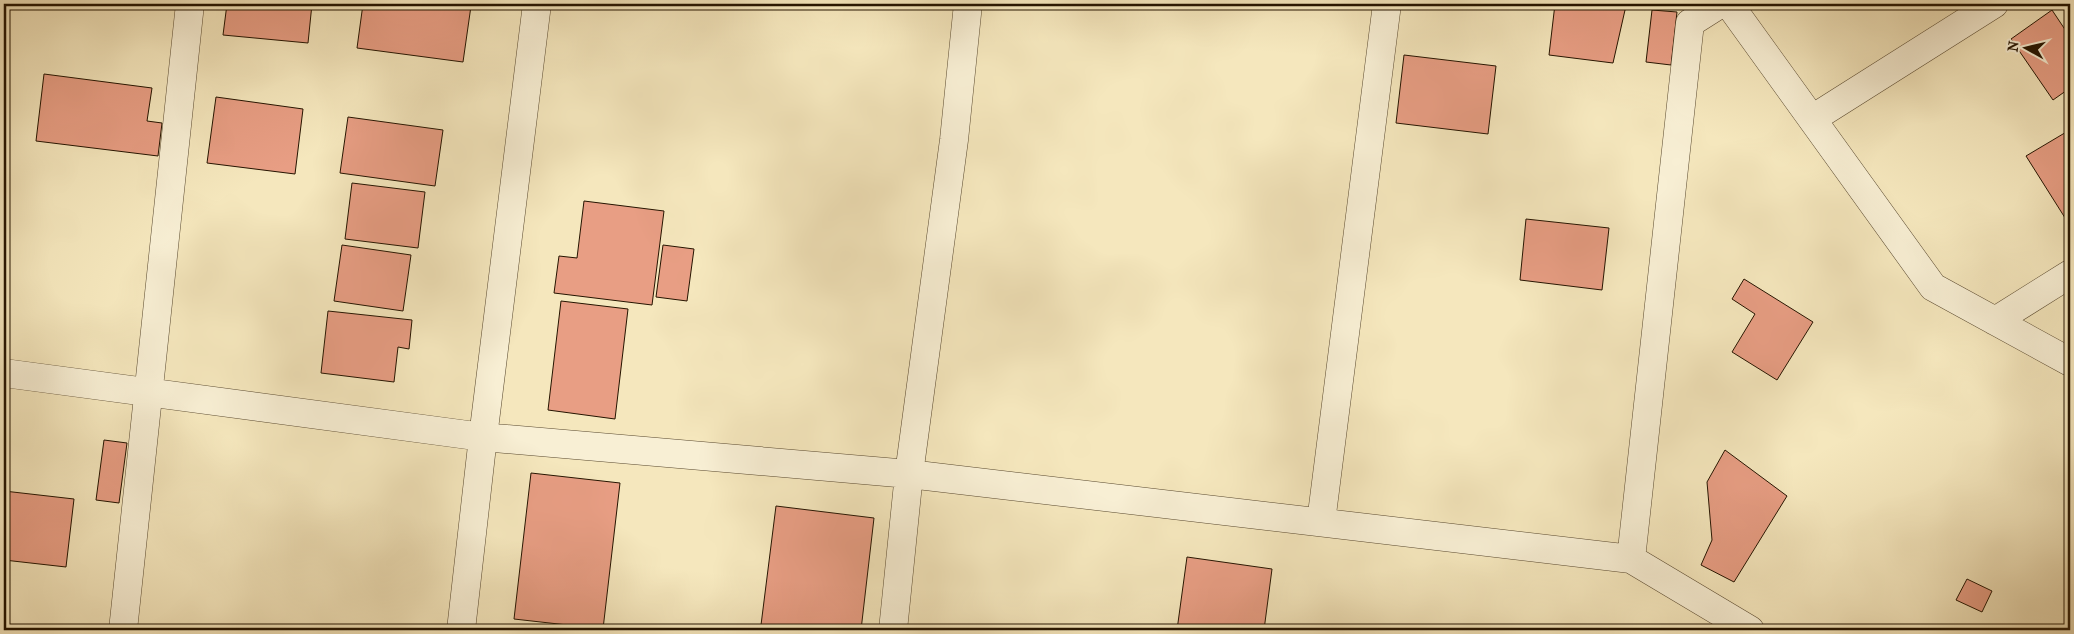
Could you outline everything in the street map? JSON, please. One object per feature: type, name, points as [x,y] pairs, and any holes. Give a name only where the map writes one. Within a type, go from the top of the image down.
[{"type":"street","points":[[123,630],[190,4]]},
{"type":"street","points":[[461,630],[482,437],[537,4]]},
{"type":"street","points":[[893,630],[909,474],[954,140],[968,4]]},
{"type":"street","points":[[1321,522],[1387,4]]},
{"type":"street","points":[[1632,559],[1690,23],[1720,4]]},
{"type":"street","points":[[1729,4],[1933,287],[2070,362]]},
{"type":"street","points":[[1812,119],[1994,4]]},
{"type":"street","points":[[1995,321],[2070,274]]},
{"type":"street","points":[[4,373],[482,437],[909,474],[1632,559],[1750,630]]},
{"type":"building","points":[[227,4],[312,4],[308,43],[223,35]]},
{"type":"building","points":[[363,4],[452,4],[471,6],[463,62],[357,48]]},
{"type":"building","points":[[1555,4],[1633,4],[1625,10],[1613,63],[1549,55]]},
{"type":"building","points":[[1652,10],[1677,12],[1671,65],[1646,62]]},
{"type":"building","points":[[2052,10],[2070,37],[2070,88],[2053,100],[2011,39]]},
{"type":"building","points":[[1404,55],[1496,66],[1488,134],[1396,123]]},
{"type":"building","points":[[44,74],[152,88],[147,121],[162,123],[158,156],[36,141]]},
{"type":"building","points":[[216,97],[303,109],[295,174],[207,163]]},
{"type":"building","points":[[348,117],[443,130],[435,186],[340,173]]},
{"type":"building","points":[[2068,131],[2070,134],[2070,219],[2067,221],[2026,156]]},
{"type":"building","points":[[352,183],[425,192],[418,248],[345,239]]},
{"type":"building","points":[[584,201],[664,211],[652,305],[554,293],[559,256],[577,258]]},
{"type":"building","points":[[1526,219],[1609,228],[1602,290],[1520,280]]},
{"type":"building","points":[[342,245],[411,255],[403,311],[334,301]]},
{"type":"building","points":[[663,245],[694,249],[687,301],[656,297]]},
{"type":"building","points":[[1744,279],[1813,322],[1777,380],[1732,352],[1755,314],[1732,299]]},
{"type":"building","points":[[561,301],[628,309],[615,419],[548,410]]},
{"type":"building","points":[[328,311],[412,320],[409,349],[398,347],[394,382],[321,373]]},
{"type":"building","points":[[104,440],[127,443],[119,503],[96,500]]},
{"type":"building","points":[[1725,450],[1787,496],[1734,582],[1701,565],[1712,540],[1707,482]]},
{"type":"building","points":[[531,473],[620,483],[603,629],[514,619]]},
{"type":"building","points":[[4,491],[74,499],[66,567],[4,560]]},
{"type":"building","points":[[776,506],[874,518],[861,630],[804,630],[761,625]]},
{"type":"building","points":[[1187,557],[1272,569],[1264,630],[1177,630]]},
{"type":"building","points":[[1967,579],[1992,591],[1982,612],[1956,600]]}]
